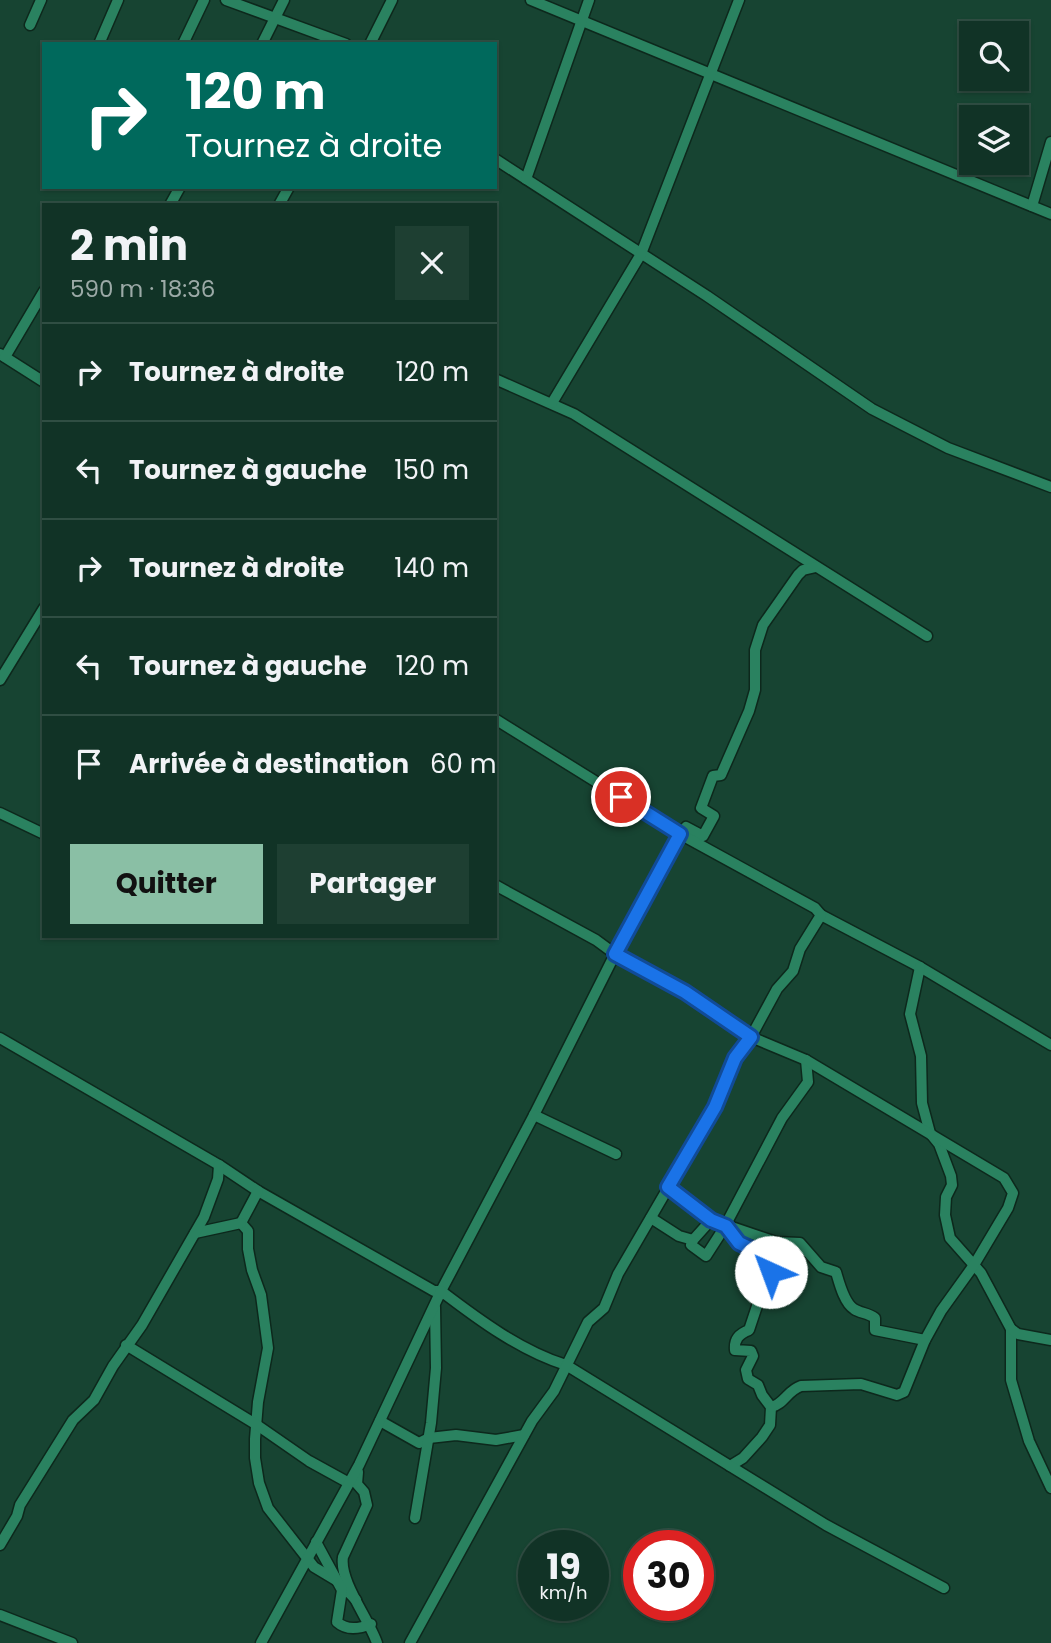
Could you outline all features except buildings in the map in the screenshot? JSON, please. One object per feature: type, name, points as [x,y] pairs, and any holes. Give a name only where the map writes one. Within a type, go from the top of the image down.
[{"type":"street","points":[[30,25],[41,0]]},
{"type":"street","points":[[100,42],[118,0]]},
{"type":"street","points":[[184,42],[204,0]]},
{"type":"street","points":[[226,0],[341,42]]},
{"type":"street","points":[[263,42],[284,0]]},
{"type":"street","points":[[371,42],[392,0]]},
{"type":"street","points":[[531,0],[1051,214]]},
{"type":"street","points":[[526,178],[589,0]]},
{"type":"street","points":[[552,403],[641,254],[712,76],[739,0]]},
{"type":"street","points":[[1032,206],[1051,142]]},
{"type":"street","points":[[497,160],[707,296],[872,409],[948,448],[1051,486]]},
{"type":"street","points":[[42,293],[2,355],[42,381]]},
{"type":"street","points":[[497,380],[574,414],[927,636]]},
{"type":"street","points":[[261,1643],[359,1465],[435,1303],[680,834],[686,827],[703,836],[714,816],[701,808],[702,800],[713,776],[721,775],[749,711],[755,690],[757,639],[792,581],[803,570],[816,567]]},
{"type":"street","points":[[1,677],[42,615]]},
{"type":"street","points":[[497,720],[680,834],[815,908],[821,915],[920,967],[1051,1045]]},
{"type":"street","points":[[0,813],[42,833]]},
{"type":"street","points":[[497,886],[685,992],[751,1037],[806,1060],[930,1133],[1004,1178],[1013,1193],[1008,1208],[974,1265],[925,1340],[904,1392],[897,1395],[861,1384],[800,1386],[794,1388],[777,1406],[771,1407]]},
{"type":"street","points":[[410,1643],[524,1435],[554,1391],[588,1322],[604,1308],[618,1274],[715,1107],[735,1058],[751,1037],[777,989],[793,971],[800,949],[821,915]]},
{"type":"street","points":[[920,967],[910,1014],[921,1056],[922,1102],[930,1133],[939,1144],[951,1176],[952,1185],[946,1197],[945,1215],[950,1238],[981,1273],[1011,1329],[1018,1334],[1051,1340]]},
{"type":"street","points":[[0,1038],[219,1165],[258,1191],[441,1292],[472,1315],[546,1359],[566,1365],[826,1525],[944,1588]]},
{"type":"street","points":[[711,1220],[691,1245],[706,1256],[726,1226],[782,1118],[808,1082],[806,1060]]},
{"type":"street","points":[[534,1115],[616,1154]]},
{"type":"street","points":[[0,1545],[17,1516],[20,1505],[73,1420],[94,1400],[126,1345],[142,1325],[204,1217],[218,1178],[219,1165]]},
{"type":"street","points":[[668,1187],[711,1220],[776,1242],[800,1243],[821,1267],[836,1272],[848,1303],[854,1309],[867,1312],[875,1318],[875,1330],[925,1340]]},
{"type":"street","points":[[195,1233],[241,1223],[258,1191]]},
{"type":"street","points":[[650,1218],[679,1236],[693,1240]]},
{"type":"street","points":[[241,1223],[248,1231],[252,1270],[261,1295],[267,1326],[268,1348],[258,1402],[255,1458],[268,1508],[314,1567],[339,1582],[356,1600]]},
{"type":"street","points":[[726,1226],[739,1243],[760,1253],[768,1261],[771,1272],[771,1281],[760,1300],[749,1330],[741,1333],[734,1342],[735,1350],[751,1350],[753,1356],[746,1370],[748,1379],[758,1385],[771,1407],[770,1425],[743,1458],[730,1466]]},
{"type":"street","points":[[415,1518],[429,1438],[436,1368],[435,1303]]},
{"type":"street","points":[[1011,1329],[1011,1380],[1029,1441],[1051,1488]]},
{"type":"street","points":[[126,1345],[257,1425],[309,1461],[349,1483]]},
{"type":"street","points":[[380,1421],[415,1441],[456,1435],[496,1440],[524,1435]]},
{"type":"street","points":[[359,1465],[357,1484],[364,1492],[367,1505],[342,1565],[377,1643]]},
{"type":"street","points":[[316,1542],[343,1594],[337,1622],[352,1629],[371,1625]]},
{"type":"street","points":[[0,1615],[72,1643]]},
{"type":"route","points":[[621,797],[680,834],[615,954],[685,992],[751,1037],[735,1058],[715,1107],[668,1187],[711,1220],[726,1226],[739,1243],[760,1253],[768,1261],[771,1272]]}]
